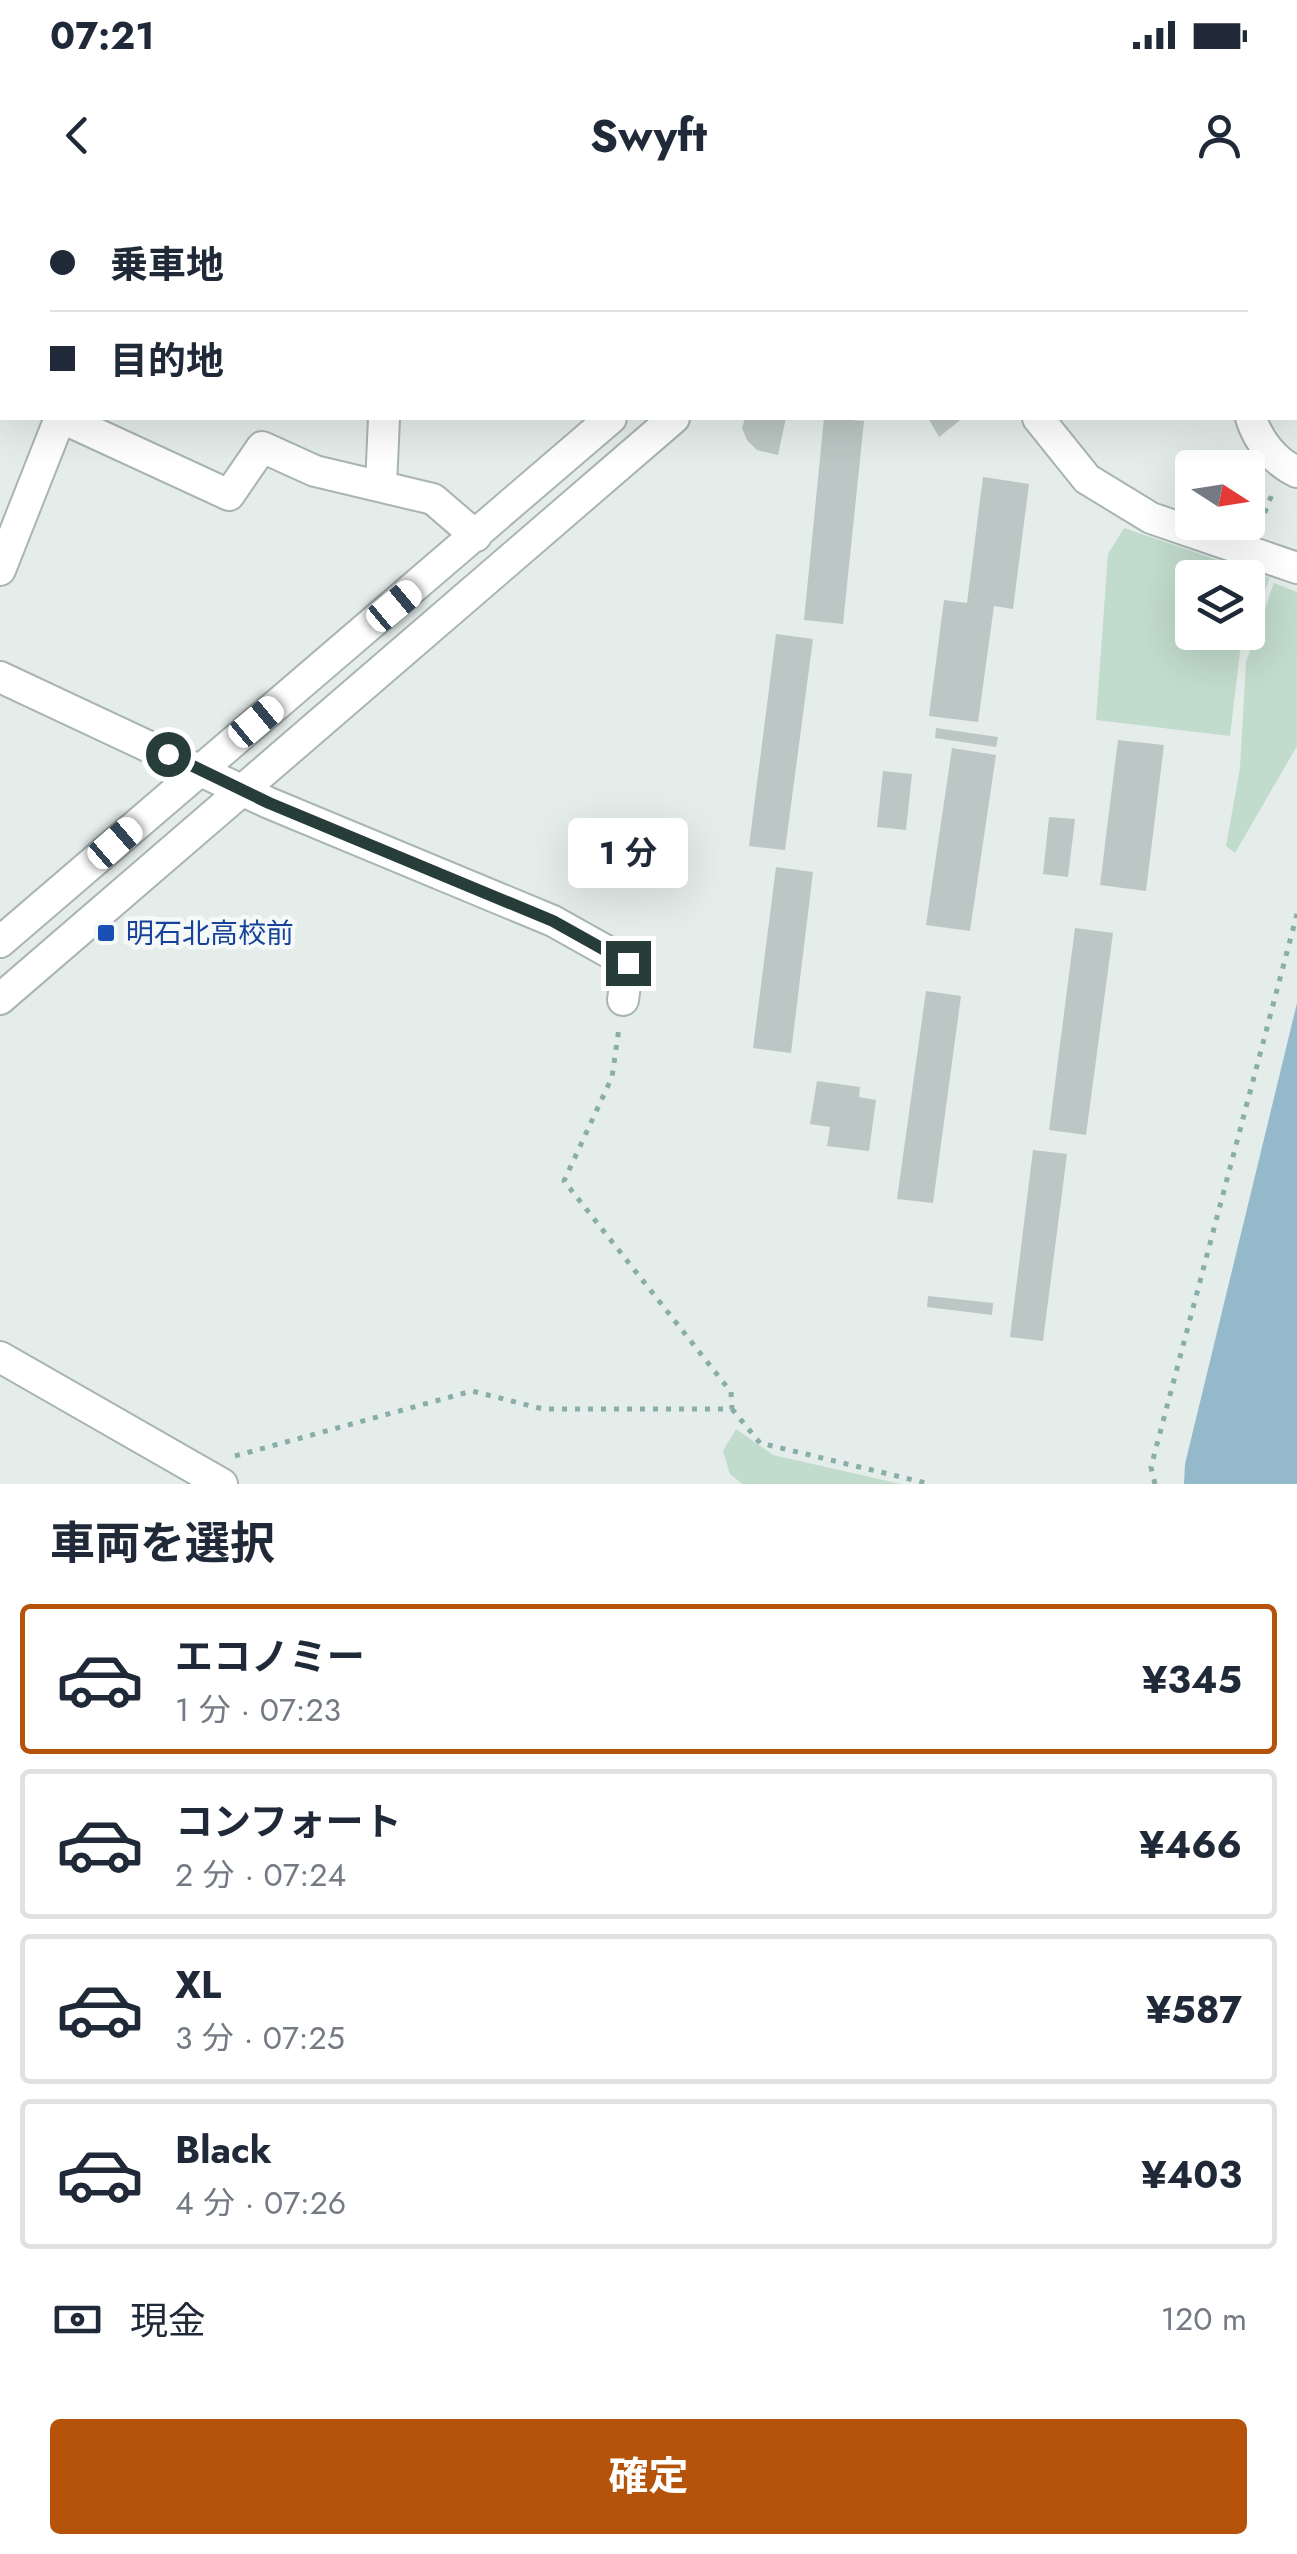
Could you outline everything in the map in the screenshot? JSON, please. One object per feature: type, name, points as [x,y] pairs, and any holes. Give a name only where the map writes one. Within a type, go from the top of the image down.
[{"type":"street","points":[[0,570],[60,420]]},
{"type":"street","points":[[65,420],[229,495],[262,447],[315,471],[433,499],[476,536]]},
{"type":"street","points":[[381,486],[384,420]]},
{"type":"street","points":[[0,942],[609,420]]},
{"type":"street","points":[[0,1000],[672,420]]},
{"type":"street","points":[[1040,420],[1088,479],[1151,518],[1297,568]]},
{"type":"street","points":[[1252,420],[1256,434],[1283,465],[1297,472]]},
{"type":"street","points":[[0,677],[246,790],[553,921],[628,963],[623,1000]]},
{"type":"street","points":[[0,1358],[180,1476],[222,1484]]},
{"type":"path","points":[[1154,1484],[1151,1467],[1297,914]]},
{"type":"path","points":[[623,1000],[612,1077],[564,1180],[731,1392],[732,1410],[760,1443],[930,1484]]},
{"type":"path","points":[[180,1476],[472,1392],[543,1408],[732,1410]]},
{"type":"green space","points":[[1124,528],[1217,560],[1175,560],[1175,650],[1241,650],[1230,736],[1096,720],[1108,554]]},
{"type":"green space","points":[[1274,583],[1297,592],[1297,746],[1235,853],[1226,846],[1240,768],[1246,662],[1250,650],[1265,650],[1265,608]]},
{"type":"green space","points":[[736,1429],[773,1455],[901,1484],[742,1484],[730,1474],[723,1451]]},
{"type":"water","points":[[1297,1003],[1297,1484],[1184,1484],[1185,1464]]},
{"type":"building","points":[[744,420],[786,420],[778,455],[757,450],[742,428]]},
{"type":"building","points":[[824,420],[864,421],[843,624],[804,620]]},
{"type":"building","points":[[929,420],[960,420],[939,437]]},
{"type":"building","points":[[983,477],[1029,484],[1013,609],[994,606],[978,722],[929,716],[944,600],[967,603]]},
{"type":"building","points":[[776,634],[813,639],[785,850],[749,846]]},
{"type":"building","points":[[936,728],[998,737],[996,747],[935,738]]},
{"type":"building","points":[[1118,740],[1164,745],[1146,891],[1100,885]]},
{"type":"building","points":[[952,748],[996,755],[970,931],[926,925]]},
{"type":"building","points":[[883,771],[912,774],[906,830],[877,827]]},
{"type":"building","points":[[1049,817],[1075,819],[1068,877],[1043,874]]},
{"type":"building","points":[[776,867],[813,872],[791,1053],[753,1048]]},
{"type":"building","points":[[1075,928],[1113,933],[1086,1135],[1049,1130]]},
{"type":"building","points":[[926,991],[961,996],[933,1203],[897,1199]]},
{"type":"building","points":[[817,1081],[860,1087],[859,1097],[876,1100],[869,1151],[827,1146],[830,1127],[810,1124]]},
{"type":"building","points":[[1033,1150],[1067,1154],[1043,1341],[1010,1337]]},
{"type":"building","points":[[928,1296],[993,1303],[992,1315],[927,1307]]},
{"type":"place","name":"明石北高校前","points":[[106,933]]},
{"type":"route","points":[[168,754],[269,803],[553,921],[628,963]]}]
